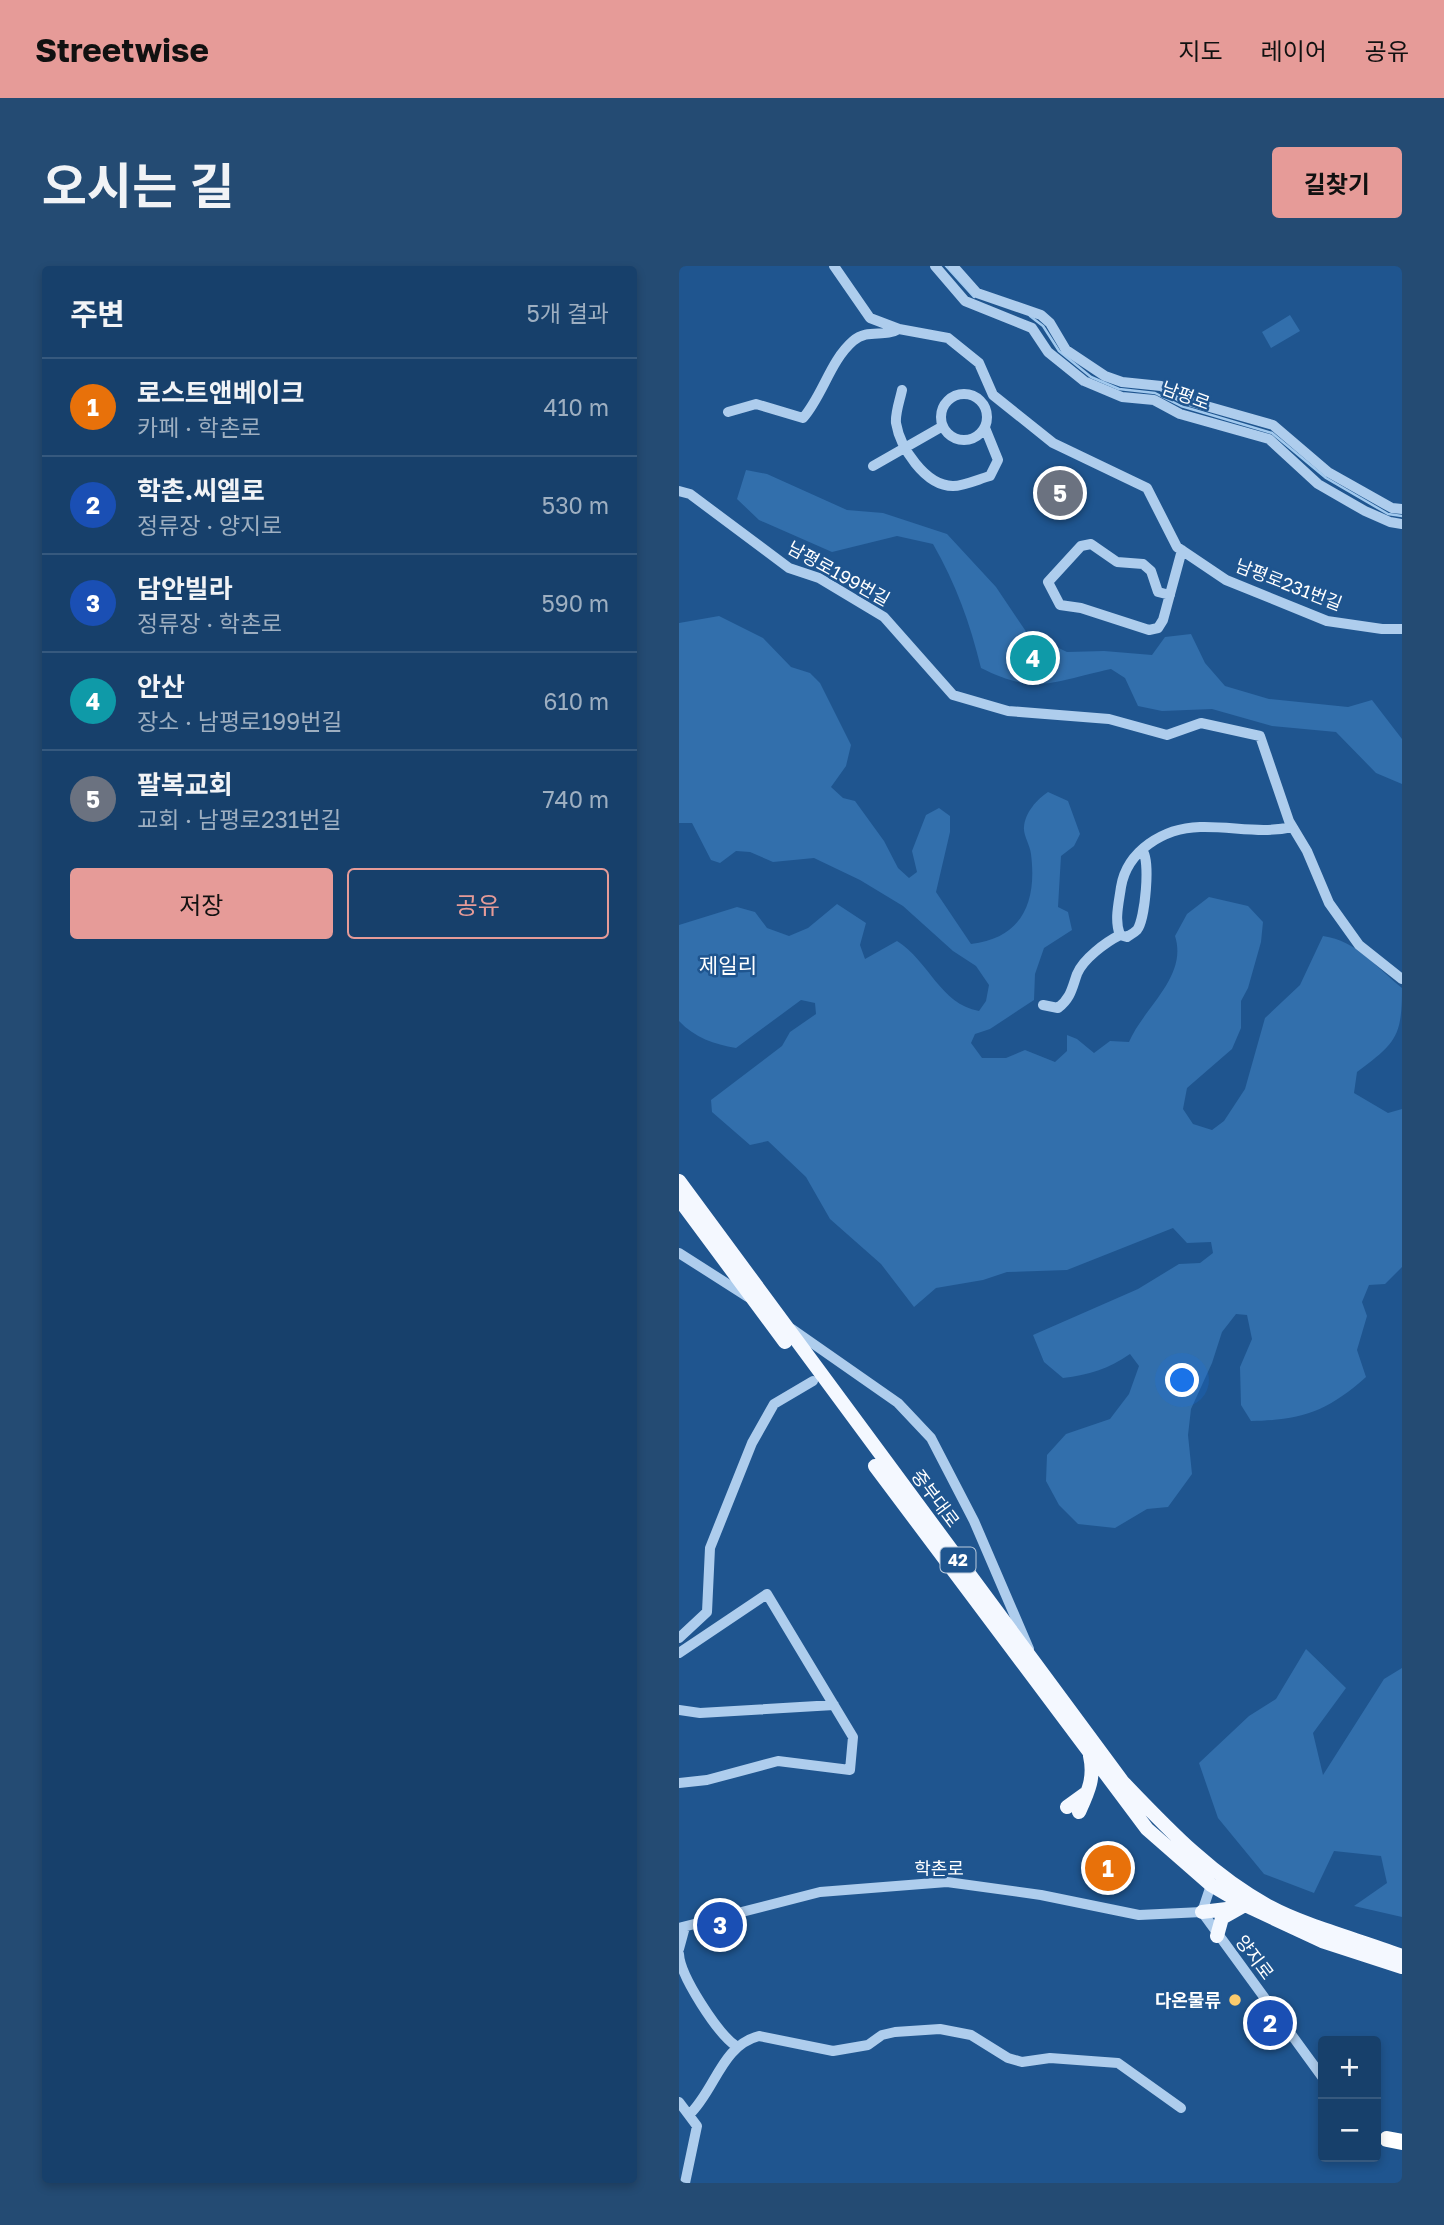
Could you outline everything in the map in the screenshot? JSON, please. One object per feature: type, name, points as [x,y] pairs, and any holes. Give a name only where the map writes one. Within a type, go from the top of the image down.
[{"type":"main road","name":"중부대로","points":[[679,1181],[1122,1781],[1169,1831],[1210,1868],[1269,1913]]},
{"type":"main road","name":"중부대로","points":[[679,1199],[1147,1829],[1211,1885],[1241,1907],[1269,1913]]},
{"type":"main road","points":[[1073,1810],[1091,1787],[1093,1770],[1090,1755]]},
{"type":"main road","points":[[1202,1912],[1241,1907]]},
{"type":"main road","points":[[1217,1936],[1222,1918],[1241,1907]]},
{"type":"main road","points":[[1269,1913],[1402,1945]]},
{"type":"main road","points":[[1269,1913],[1289,1936],[1402,1977]]},
{"type":"main road","name":"42","points":[[1269,1913],[1402,1956]]},
{"type":"main road","name":"42","points":[[1269,1913],[1321,1941],[1402,1967]]},
{"type":"street","name":"남평로231번길","points":[[834,266],[870,318],[899,329],[948,338],[979,363],[993,395],[1052,443],[1147,488],[1160,518],[1182,550],[1226,580],[1327,621],[1382,629],[1402,629]]},
{"type":"street","name":"남평로","points":[[935,266],[965,301],[1032,328],[1048,352],[1084,381],[1122,397],[1154,400],[1180,414],[1269,439],[1318,484],[1365,511],[1402,524]]},
{"type":"street","name":"남평로","points":[[953,266],[977,293],[1041,314],[1050,323],[1066,350],[1105,376],[1122,382],[1161,386],[1185,400],[1273,425],[1328,472],[1392,508],[1402,509]]},
{"type":"street","points":[[728,412],[756,404],[803,418],[818,401],[836,364],[854,341],[869,332],[891,334],[899,329]]},
{"type":"street","points":[[902,390],[896,422],[904,449],[925,473],[952,486],[991,476],[998,460],[985,428]]},
{"type":"street","points":[[958,395],[973,396],[985,406],[985,428],[974,439],[959,440],[943,426],[942,411],[951,398],[958,395]]},
{"type":"street","points":[[985,406],[998,399]]},
{"type":"street","points":[[873,466],[943,426]]},
{"type":"street","name":"남평로199번길","points":[[679,491],[690,494],[789,568],[819,578],[884,617],[953,695],[1008,711],[1109,719],[1167,735],[1201,723],[1260,736],[1292,827],[1307,851],[1329,903],[1359,945],[1402,979]]},
{"type":"street","points":[[1170,595],[1158,592],[1151,571],[1143,564],[1117,562],[1091,544],[1081,546],[1048,582],[1060,605],[1081,608],[1149,630],[1158,628],[1163,620],[1170,595],[1182,550]]},
{"type":"street","points":[[1120,935],[1117,911],[1123,874],[1131,858],[1142,850],[1143,846],[1199,827],[1263,831],[1292,827]]},
{"type":"street","points":[[1043,1005],[1058,1008],[1076,985],[1079,970],[1104,945],[1120,935],[1128,937],[1135,932],[1142,914],[1147,872],[1147,856],[1142,850]]},
{"type":"street","points":[[679,1254],[753,1300]]},
{"type":"street","points":[[782,1322],[898,1402],[931,1438],[974,1521],[1032,1658]]},
{"type":"street","points":[[679,1639],[707,1612],[710,1548],[752,1443],[774,1404],[813,1381]]},
{"type":"street","points":[[679,1653],[767,1594],[853,1737],[850,1770],[778,1761],[707,1780],[679,1783]]},
{"type":"street","points":[[691,1628],[699,1638]]},
{"type":"street","points":[[679,1710],[700,1713],[834,1704]]},
{"type":"street","name":"학촌로","points":[[682,1927],[820,1892],[947,1882],[1041,1895],[1139,1915],[1202,1912]]},
{"type":"street","points":[[1202,1912],[1211,1885]]},
{"type":"street","name":"양지로","points":[[1202,1912],[1318,2071]]},
{"type":"street","points":[[682,1927],[679,1951],[685,1976],[714,2025],[736,2046]]},
{"type":"street","points":[[689,2115],[706,2098],[728,2053],[736,2046],[759,2036],[833,2051],[868,2045],[882,2035],[895,2032],[940,2029],[971,2035],[1008,2058],[1023,2062],[1050,2058],[1118,2063],[1181,2108]]},
{"type":"street","points":[[679,2102],[697,2126],[685,2183]]},
{"type":"street","points":[[1388,2137],[1402,2147]]},
{"type":"shaded area","points":[[1290,315],[1300,331],[1271,348],[1262,332]]},
{"type":"shaded area","points":[[746,470],[767,474],[847,510],[883,513],[947,534],[996,587],[1027,633],[1067,652],[1104,651],[1152,655],[1165,637],[1191,634],[1205,663],[1225,686],[1269,699],[1348,707],[1372,700],[1402,739],[1402,784],[1376,773],[1336,732],[1272,726],[1212,709],[1162,711],[1138,706],[1125,678],[1111,669],[1046,684],[1032,684],[1000,677],[981,668],[961,604],[933,544],[897,536],[832,552],[759,520],[737,499]]},
{"type":"shaded area","points":[[719,616],[763,638],[791,667],[810,673],[820,683],[851,745],[846,766],[831,787],[843,798],[855,801],[884,841],[898,868],[909,878],[917,872],[912,851],[926,815],[939,808],[950,816],[950,832],[936,892],[971,944],[1003,934],[1023,914],[1028,902],[1032,871],[1024,827],[1032,807],[1048,792],[1068,801],[1080,834],[1074,846],[1061,856],[1058,907],[1068,912],[1072,930],[1044,948],[1035,974],[1034,1000],[990,1029],[975,1034],[971,1043],[982,1058],[1006,1058],[1025,1050],[1055,1062],[1067,1051],[1067,1035],[1077,1039],[1094,1053],[1110,1041],[1129,1042],[1170,978],[1177,951],[1175,936],[1187,914],[1209,897],[1248,906],[1263,922],[1261,942],[1248,988],[1241,1001],[1241,1028],[1232,1049],[1187,1088],[1183,1109],[1193,1124],[1212,1130],[1224,1121],[1245,1089],[1265,1018],[1300,985],[1323,936],[1356,949],[1402,988],[1400,1018],[1394,1038],[1380,1054],[1357,1072],[1354,1093],[1388,1113],[1402,1109],[1402,1267],[1385,1284],[1369,1285],[1362,1302],[1367,1316],[1357,1350],[1366,1377],[1352,1389],[1313,1412],[1285,1419],[1251,1421],[1241,1405],[1240,1367],[1252,1339],[1247,1315],[1236,1314],[1222,1332],[1212,1363],[1191,1409],[1188,1435],[1192,1474],[1168,1507],[1147,1509],[1115,1528],[1078,1524],[1059,1505],[1046,1481],[1047,1455],[1066,1434],[1110,1419],[1129,1394],[1139,1366],[1130,1354],[1098,1371],[1063,1378],[1044,1362],[1033,1335],[1138,1289],[1179,1264],[1200,1263],[1213,1253],[1211,1242],[1187,1243],[1173,1228],[1067,1270],[1007,1272],[983,1280],[936,1288],[914,1307],[881,1264],[830,1219],[806,1177],[768,1141],[750,1145],[712,1112],[711,1100],[782,1046],[790,1032],[816,1014],[815,1003],[801,1000],[736,1048],[698,1036],[679,1021],[679,925],[737,907],[755,912],[767,928],[789,936],[808,928],[837,904],[866,923],[860,945],[865,959],[897,941],[918,959],[954,1000],[979,1011],[986,1001],[989,985],[976,966],[953,951],[903,906],[860,880],[814,858],[773,862],[750,852],[736,851],[720,863],[711,860],[692,823],[679,823],[679,623]]},
{"type":"shaded area","points":[[1306,1649],[1346,1688],[1313,1733],[1323,1775],[1384,1679],[1402,1668],[1402,1917],[1354,1906],[1387,1883],[1381,1856],[1334,1851],[1314,1893],[1264,1874],[1218,1818],[1199,1763],[1249,1716],[1276,1699]]},
{"type":"waterway","points":[[946,266],[974,297]]},
{"type":"waterway","points":[[1030,316],[1043,326],[1059,351],[1091,377],[1119,389],[1155,393],[1181,406],[1272,433],[1326,478],[1388,514],[1402,516]]},
{"type":"place","name":"팔복교회","points":[[1060,493]]},
{"type":"place","name":"안산","points":[[1033,658]]},
{"type":"place","name":"로스트앤베이크","points":[[1108,1868]]},
{"type":"place","name":"담안빌라","points":[[720,1925]]},
{"type":"place","name":"다온물류","points":[[1235,2000]]},
{"type":"place","name":"학촌.씨엘로","points":[[1270,2023]]},
{"type":"district","name":"제일리","points":[[728,965]]}]
